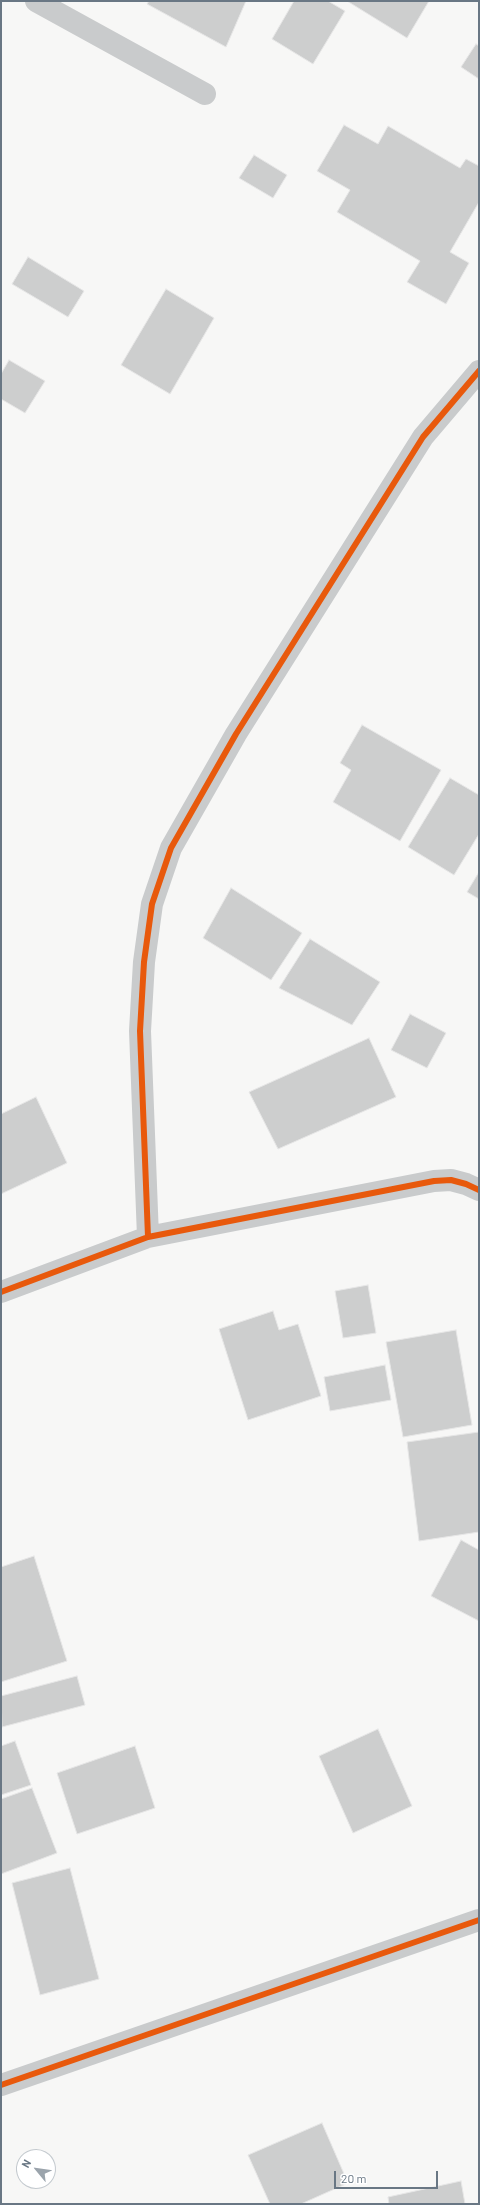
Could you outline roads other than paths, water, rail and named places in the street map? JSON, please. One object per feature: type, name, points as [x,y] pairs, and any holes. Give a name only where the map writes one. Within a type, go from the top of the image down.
[{"type":"street","points":[[36,1],[205,94]]},
{"type":"street","points":[[148,1237],[140,1031],[144,962],[152,904],[171,848],[236,734],[423,437],[479,371]]},
{"type":"street","points":[[1,1292],[148,1237],[434,1181],[451,1180],[466,1184],[479,1190]]},
{"type":"street","points":[[1,2085],[479,1920]]}]
